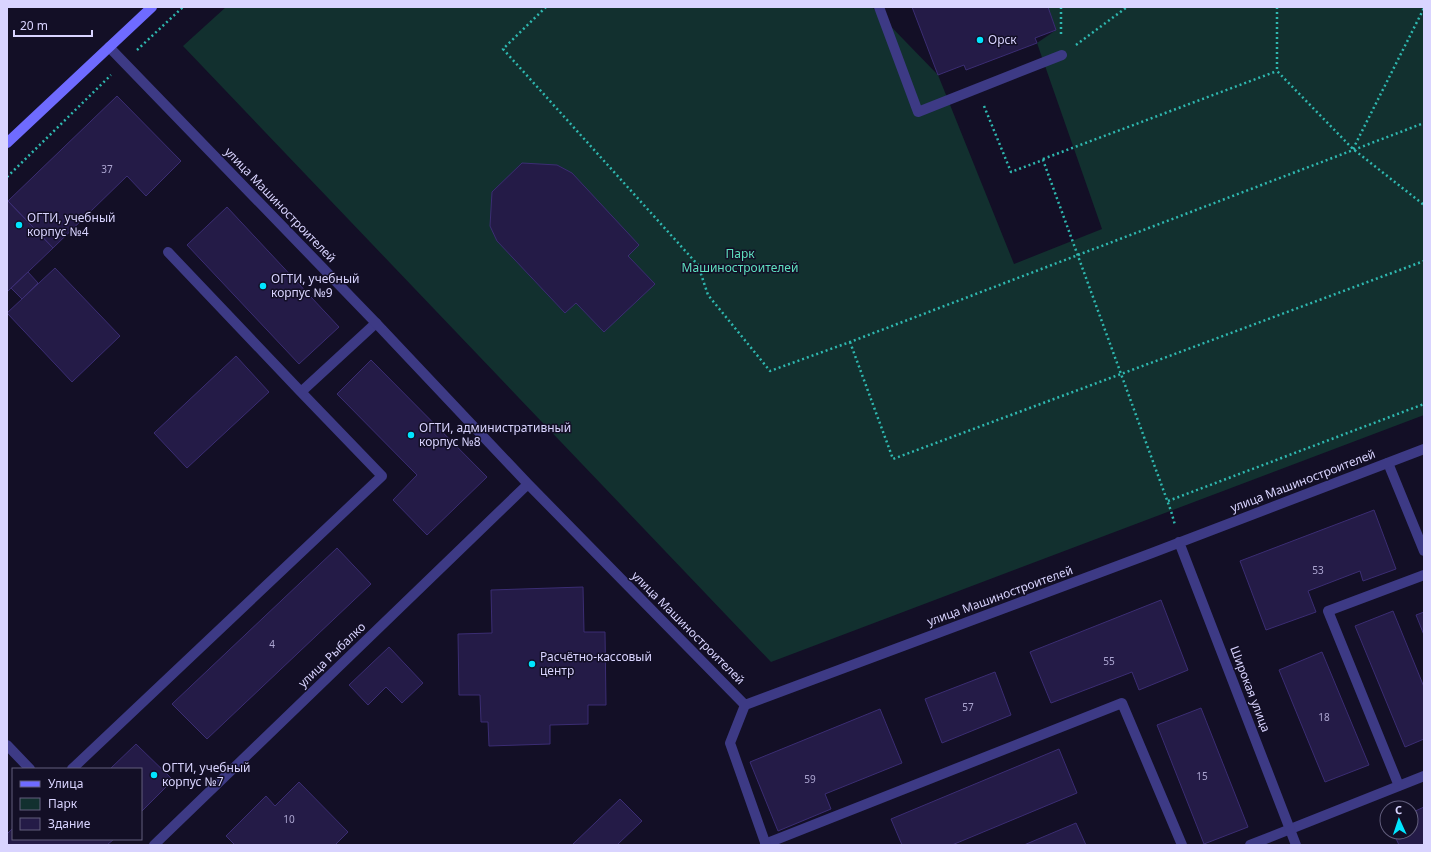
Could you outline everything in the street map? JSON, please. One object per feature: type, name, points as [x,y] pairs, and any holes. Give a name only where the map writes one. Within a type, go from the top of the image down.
[{"type":"main road","points":[[7,143],[152,7]]},
{"type":"street","points":[[879,7],[918,112],[1062,55]]},
{"type":"street","name":"улица Машиностроителей","points":[[109,47],[376,323],[528,484],[745,705],[1424,449]]},
{"type":"street","points":[[73,768],[382,476],[168,252]]},
{"type":"street","points":[[301,392],[376,323]]},
{"type":"street","points":[[1388,463],[1424,551]]},
{"type":"street","name":"улица Рыбалко","points":[[154,845],[528,484]]},
{"type":"street","name":"Широкая улица","points":[[1179,542],[1296,845]]},
{"type":"street","points":[[1399,786],[1328,612],[1424,575]]},
{"type":"street","points":[[745,705],[730,744],[767,845],[1122,703],[1182,845]]},
{"type":"street","points":[[7,745],[29,768]]},
{"type":"street","points":[[1250,845],[1424,776]]},
{"type":"path","points":[[7,177],[124,62],[183,7]]},
{"type":"path","points":[[546,7],[503,49],[698,265],[708,295],[770,371],[850,342],[1424,123]]},
{"type":"path","points":[[1061,7],[1062,55]]},
{"type":"path","points":[[1062,55],[1127,7]]},
{"type":"path","points":[[1277,7],[1277,71],[1353,149],[1424,205]]},
{"type":"path","points":[[1353,149],[1424,8]]},
{"type":"path","points":[[977,89],[1011,172],[1277,71]]},
{"type":"path","points":[[1043,160],[1168,501],[1179,542]]},
{"type":"path","points":[[850,342],[893,459],[1424,261]]},
{"type":"path","points":[[1168,501],[1424,404]]},
{"type":"green space","name":"Парк Машиностроителей","points":[[226,7],[872,7],[938,75],[1014,264],[1102,229],[1037,43],[1056,30],[1048,7],[1424,7],[1424,415],[771,662],[183,46]]},
{"type":"building","name":"Орск","points":[[912,7],[1048,7],[1056,30],[1035,38],[1037,43],[966,70],[964,65],[938,75]]},
{"type":"building","points":[[117,96],[181,161],[146,196],[127,176],[53,248],[8,201]]},
{"type":"building","points":[[522,163],[557,165],[572,173],[639,245],[628,256],[655,284],[604,332],[576,303],[565,313],[497,241],[490,226],[492,192]]},
{"type":"building","name":"ОГТИ, учебный корпус №4","points":[[8,201],[53,248],[7,292],[7,202]]},
{"type":"building","name":"ОГТИ, учебный корпус №9","points":[[227,207],[339,327],[299,364],[187,245]]},
{"type":"building","points":[[55,268],[120,336],[72,382],[7,313]]},
{"type":"building","points":[[28,272],[38,283],[22,299],[11,288]]},
{"type":"building","points":[[236,356],[269,392],[187,468],[154,433]]},
{"type":"building","name":"ОГТИ, административный корпус №8","points":[[371,360],[487,477],[427,535],[393,500],[417,475],[337,394]]},
{"type":"building","points":[[1374,510],[1396,569],[1363,581],[1360,571],[1308,591],[1316,612],[1266,630],[1240,561]]},
{"type":"building","points":[[337,548],[371,584],[207,739],[172,704]]},
{"type":"building","name":"Расчётно-кассовый центр","points":[[583,587],[584,632],[605,632],[606,705],[588,705],[588,724],[550,725],[550,744],[489,746],[488,722],[481,722],[480,695],[459,695],[458,634],[492,633],[491,590]]},
{"type":"building","points":[[1161,600],[1188,670],[1139,690],[1132,672],[1051,703],[1030,652]]},
{"type":"building","points":[[1393,611],[1424,687],[1424,739],[1405,747],[1355,626]]},
{"type":"building","points":[[1424,612],[1424,635],[1416,615]]},
{"type":"building","points":[[389,647],[423,683],[402,703],[386,687],[368,705],[349,685]]},
{"type":"building","points":[[1322,652],[1369,765],[1325,782],[1279,670]]},
{"type":"building","points":[[995,672],[1011,715],[942,743],[925,699]]},
{"type":"building","points":[[1201,708],[1248,827],[1204,844],[1157,725]]},
{"type":"building","points":[[880,709],[902,763],[825,794],[831,809],[778,831],[750,762]]},
{"type":"building","name":"ОГТИ, учебный корпус №7","points":[[136,744],[173,780],[142,811],[142,768],[111,768]]},
{"type":"building","points":[[1059,749],[1077,793],[952,845],[902,845],[891,819]]},
{"type":"building","points":[[299,782],[348,832],[335,845],[233,845],[234,844],[226,836],[266,796],[275,806]]},
{"type":"building","points":[[620,799],[642,821],[617,845],[572,845]]},
{"type":"building","points":[[1424,807],[1424,845],[1399,845],[1397,840],[1419,840],[1419,809]]},
{"type":"building","points":[[1076,823],[1086,845],[1024,845]]},
{"type":"building","points":[[12,829],[12,840],[113,840],[107,845],[7,845],[7,834]]},
{"type":"place","name":"Орск","points":[[980,40]]},
{"type":"place","name":"ОГТИ, учебный корпус №4","points":[[19,225]]},
{"type":"place","name":"ОГТИ, учебный корпус №9","points":[[263,286]]},
{"type":"place","name":"ОГТИ, административный корпус №8","points":[[411,435]]},
{"type":"place","name":"Расчётно-кассовый центр","points":[[532,664]]},
{"type":"place","name":"ОГТИ, учебный корпус №7","points":[[154,775]]}]
